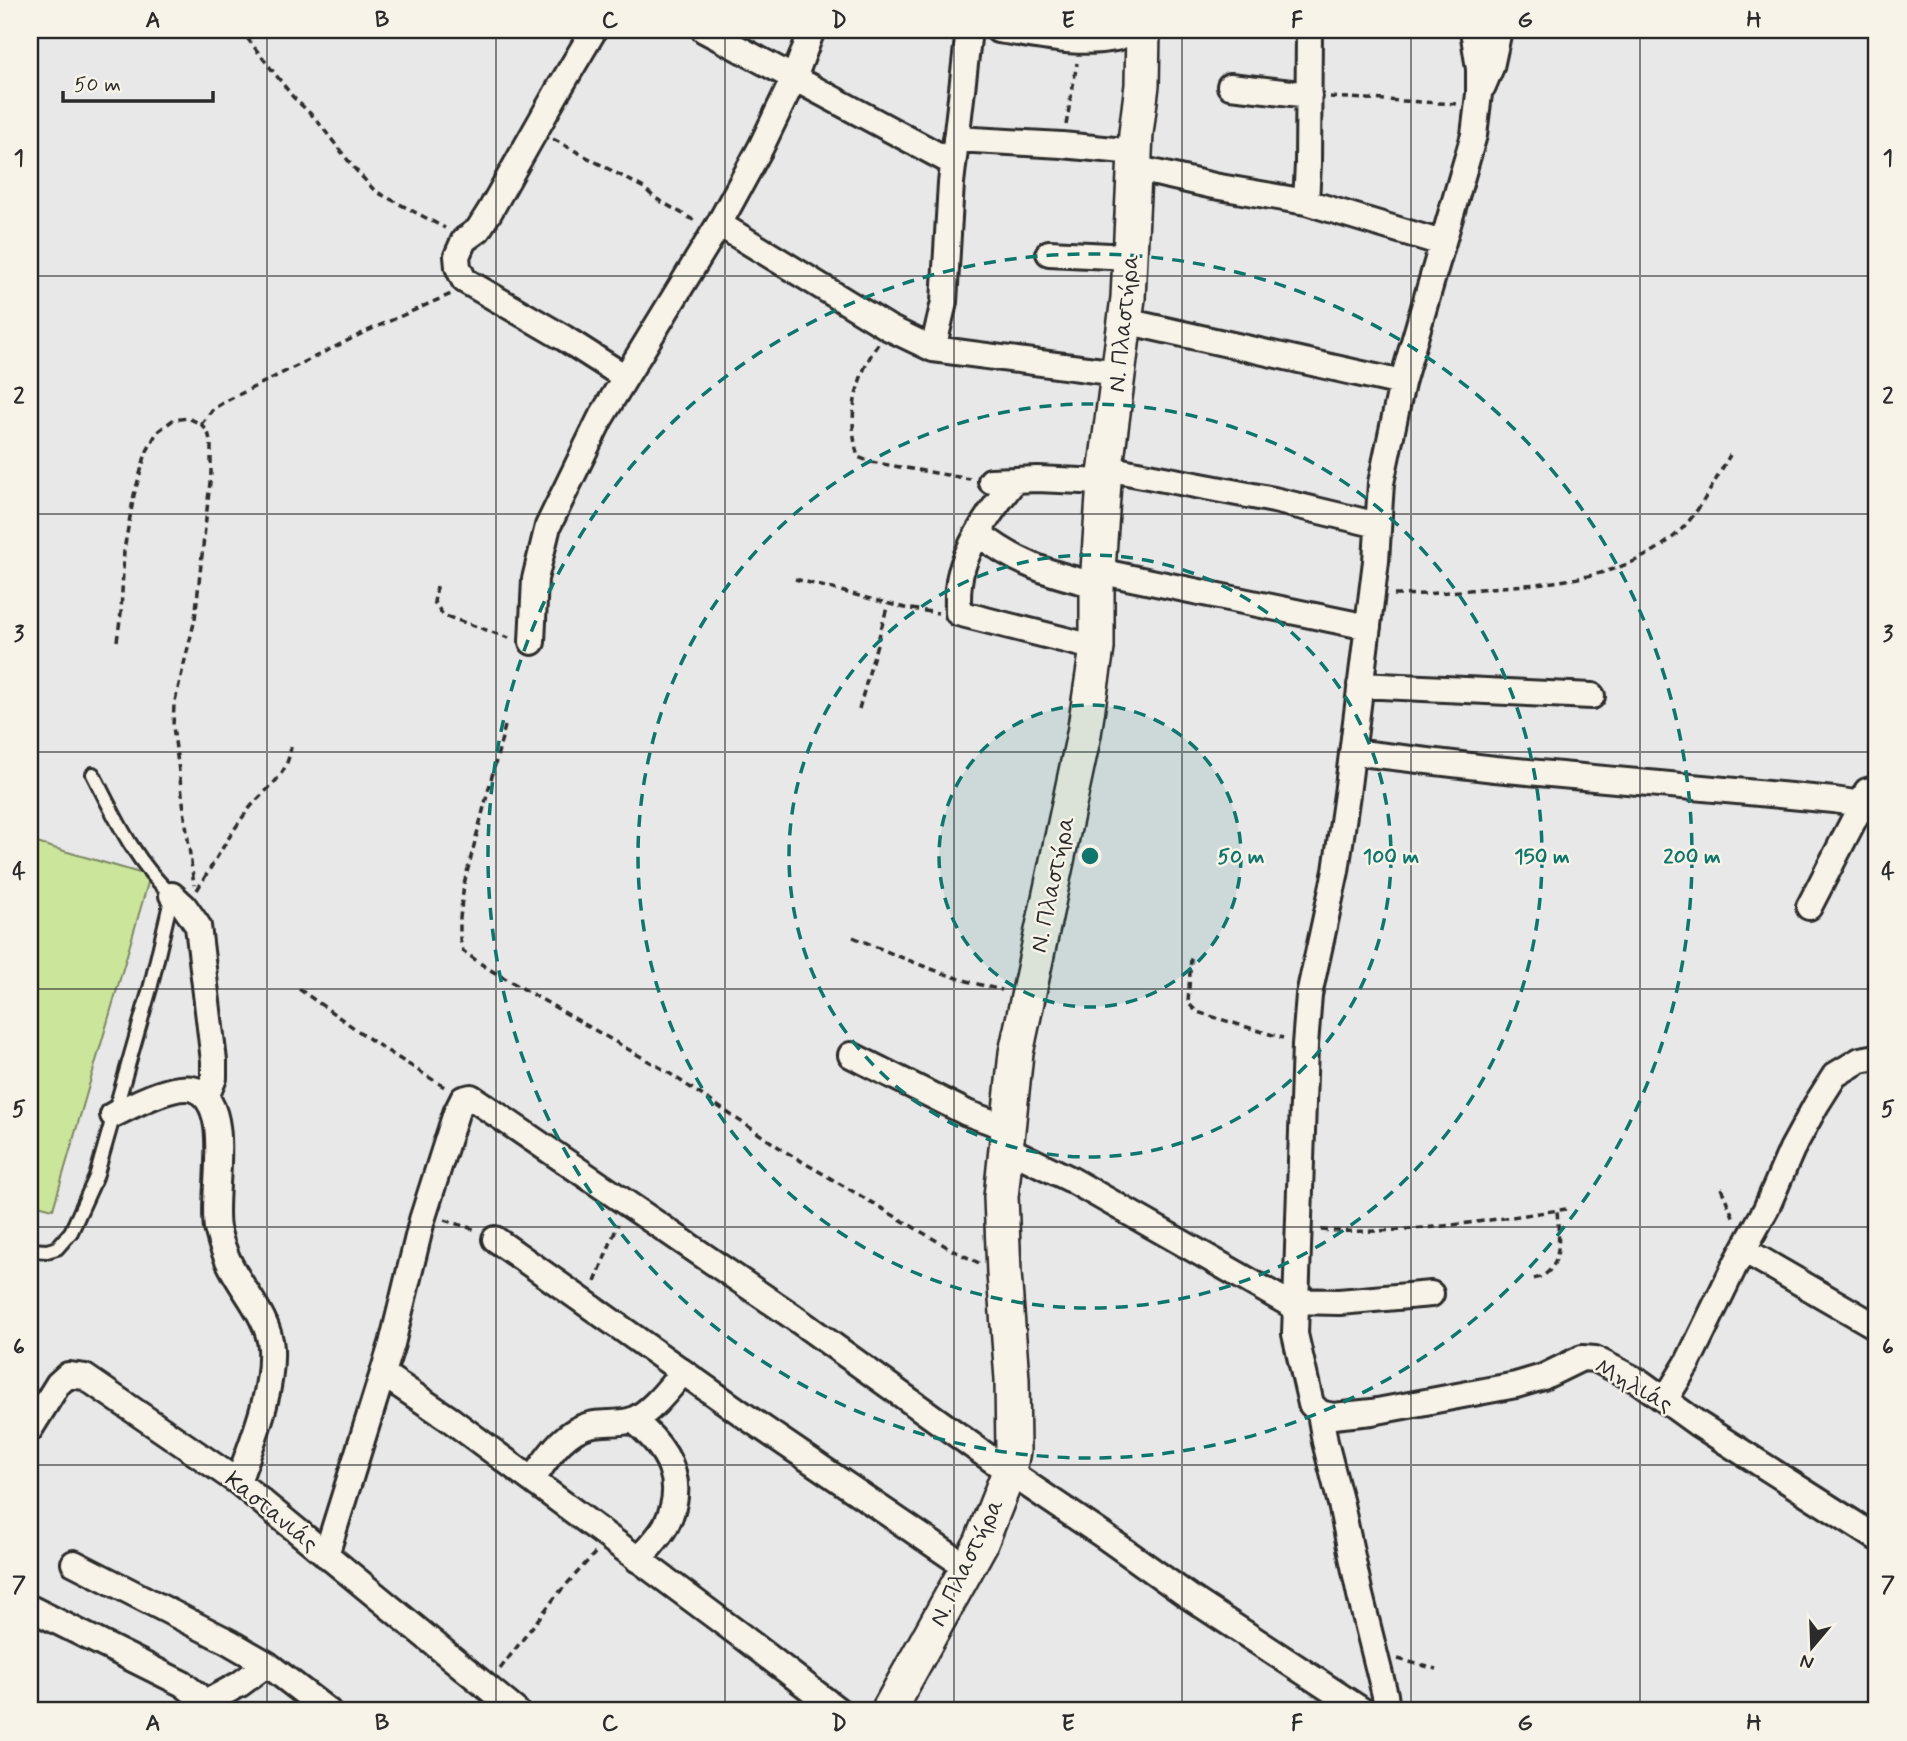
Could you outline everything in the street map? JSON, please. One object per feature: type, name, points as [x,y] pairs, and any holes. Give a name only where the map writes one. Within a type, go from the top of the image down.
[{"type":"street","points":[[594,30],[478,230],[464,240],[457,256],[458,267],[464,280],[625,377]]},
{"type":"street","points":[[704,30],[794,78],[955,151],[1062,145],[1134,160],[1214,186],[1306,202],[1442,243]]},
{"type":"street","points":[[532,642],[535,579],[548,526],[600,419],[719,224],[761,147],[794,78],[812,30]]},
{"type":"street","points":[[933,349],[944,302],[955,151],[969,30]]},
{"type":"street","points":[[998,30],[1095,41],[1118,38],[1135,30]]},
{"type":"street","name":"Ν. Πλαστήρα","points":[[888,1711],[981,1543],[1009,1472],[1013,1451],[1012,1379],[1004,1273],[1002,1197],[1007,1138],[1016,1053],[1084,734],[1097,648],[1098,578],[1105,475],[1125,321],[1134,160],[1142,85],[1143,30]]},
{"type":"street","points":[[1306,202],[1309,30]]},
{"type":"street","points":[[1387,1711],[1320,1413],[1311,1404],[1294,1334],[1305,1045],[1309,995],[1336,871],[1372,596],[1381,483],[1402,383],[1474,135],[1479,69],[1473,30]]},
{"type":"street","points":[[1478,99],[1491,67],[1499,30]]},
{"type":"street","points":[[1230,86],[1309,95]]},
{"type":"street","points":[[719,224],[889,328],[933,349],[1118,373]]},
{"type":"street","points":[[1049,253],[1130,257]]},
{"type":"street","points":[[1125,321],[1402,383]]},
{"type":"street","points":[[1097,648],[958,613],[962,569],[978,533],[997,502],[1003,480],[1105,475],[1274,500],[1378,525]]},
{"type":"street","points":[[978,533],[998,549],[1032,567],[1058,576],[1098,578],[1368,628]]},
{"type":"street","points":[[1360,685],[1592,696]]},
{"type":"street","points":[[1352,752],[1495,769],[1872,802],[1809,907]]},
{"type":"street","points":[[172,895],[184,906],[198,926],[214,1061],[214,1078],[206,1097]]},
{"type":"street","points":[[851,1055],[967,1113],[1070,1179],[1295,1304],[1431,1294]]},
{"type":"street","points":[[1665,1400],[1687,1364],[1816,1105],[1835,1075],[1860,1060],[1877,1058]]},
{"type":"street","points":[[113,1115],[150,1097],[181,1088],[195,1089],[206,1097],[213,1107],[218,1131],[217,1227],[227,1258],[262,1320],[271,1344],[271,1369],[264,1406],[237,1482]]},
{"type":"street","points":[[326,1555],[392,1344],[424,1214],[456,1113],[463,1099],[471,1097],[792,1317],[1191,1598],[1363,1711]]},
{"type":"street","points":[[495,1238],[683,1372],[968,1568]]},
{"type":"street","points":[[1744,1250],[1877,1327]]},
{"type":"street","name":"Μηλιάς","points":[[1320,1413],[1333,1416],[1372,1412],[1516,1385],[1543,1377],[1582,1358],[1595,1359],[1640,1382],[1698,1424],[1877,1538]]},
{"type":"street","points":[[532,1480],[558,1444],[575,1430],[593,1424],[633,1420],[650,1408],[683,1372]]},
{"type":"street","name":"Καστανιάς","points":[[30,1429],[58,1384],[68,1374],[85,1377],[237,1482],[516,1711]]},
{"type":"street","points":[[383,1374],[451,1420],[839,1711]]},
{"type":"street","points":[[633,1420],[648,1432],[662,1450],[673,1471],[676,1487],[674,1507],[665,1528],[638,1560]]},
{"type":"street","points":[[74,1563],[267,1664],[328,1711]]},
{"type":"street","points":[[30,1608],[183,1684],[197,1695],[202,1708],[267,1664]]},
{"type":"lane","points":[[30,1250],[47,1251],[57,1248],[71,1232],[96,1177],[151,985],[172,895],[160,885],[132,849],[93,774]]},
{"type":"path","points":[[238,30],[264,57],[293,97],[315,118],[375,191],[464,240]]},
{"type":"path","points":[[1062,145],[1076,71],[1077,40]]},
{"type":"path","points":[[1309,95],[1478,99]]},
{"type":"path","points":[[535,132],[644,188],[655,198],[699,223],[719,224]]},
{"type":"path","points":[[201,424],[213,409],[226,401],[365,332],[471,284]]},
{"type":"path","points":[[889,328],[868,360],[858,384],[853,414],[853,441],[858,457],[871,462],[958,477],[1003,480]]},
{"type":"path","points":[[117,641],[124,550],[134,495],[146,453],[157,432],[173,420],[188,418],[201,424],[208,432],[211,444],[211,473],[195,619],[174,705],[173,726],[195,894],[249,808],[282,775],[291,747]]},
{"type":"path","points":[[1372,596],[1425,595],[1535,585],[1588,576],[1640,561],[1674,537],[1698,508],[1730,455]]},
{"type":"path","points":[[795,579],[905,608],[958,613]]},
{"type":"path","points":[[437,586],[434,602],[443,615],[506,638],[532,642]]},
{"type":"path","points":[[859,709],[888,604]]},
{"type":"path","points":[[505,726],[464,884],[460,918],[463,951],[487,968],[666,1071],[786,1152],[954,1251],[1004,1273]]},
{"type":"path","points":[[853,937],[926,967],[983,986],[1028,996]]},
{"type":"path","points":[[1191,958],[1188,1003],[1197,1012],[1305,1045]]},
{"type":"path","points":[[299,989],[381,1047],[463,1099]]},
{"type":"path","points":[[587,1303],[626,1204]]},
{"type":"path","points":[[1298,1228],[1364,1231],[1398,1229],[1566,1209]]},
{"type":"path","points":[[1534,1279],[1545,1275],[1553,1266],[1558,1248],[1557,1210]]},
{"type":"path","points":[[424,1214],[480,1230],[495,1238]]},
{"type":"path","points":[[489,1689],[501,1667],[556,1596],[609,1539]]},
{"type":"path","points":[[1869,1612],[1877,1605]]},
{"type":"path","points":[[1373,1648],[1395,1659],[1436,1669]]},
{"type":"green space","points":[[30,841],[150,876],[53,1209],[30,1203]]}]
